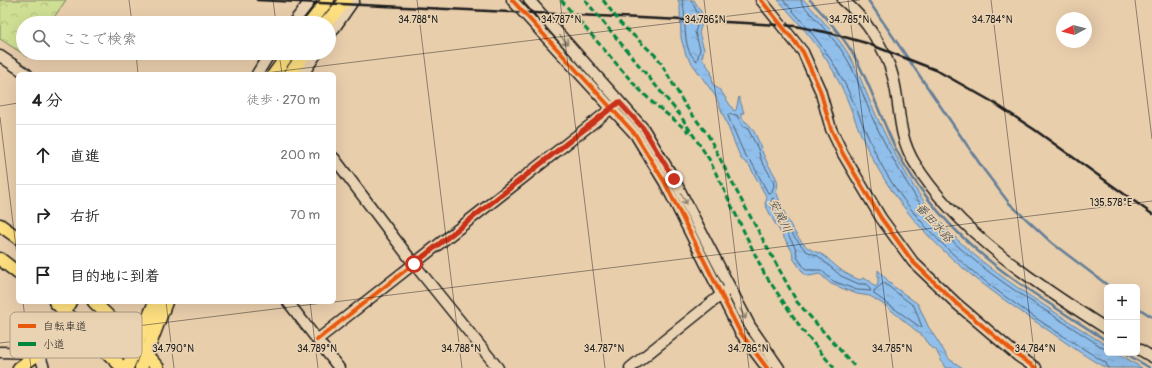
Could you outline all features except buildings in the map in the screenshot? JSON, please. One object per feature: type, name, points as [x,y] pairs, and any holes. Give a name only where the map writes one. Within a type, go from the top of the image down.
[{"type":"main road","points":[[315,16],[328,0]]},
{"type":"main road","points":[[332,16],[346,0]]},
{"type":"main road","points":[[275,72],[284,60]]},
{"type":"main road","points":[[291,72],[300,60]]},
{"type":"main road","points":[[0,225],[16,237]]},
{"type":"main road","points":[[0,259],[16,271]]},
{"type":"main road","points":[[96,304],[104,312]]},
{"type":"main road","points":[[142,331],[154,304]]},
{"type":"main road","points":[[141,368],[165,304]]},
{"type":"main road","points":[[142,350],[158,368]]},
{"type":"main road","points":[[20,368],[33,358]]},
{"type":"main road","points":[[113,358],[123,368]]},
{"type":"main road","points":[[126,368],[130,358]]},
{"type":"street","points":[[298,16],[311,0]]},
{"type":"street","points":[[336,26],[354,0]]},
{"type":"street","points":[[512,0],[616,105],[643,128],[674,179],[729,289],[750,326],[779,368]]},
{"type":"street","points":[[529,0],[616,105],[635,134],[665,183],[740,332],[767,368]]},
{"type":"street","points":[[761,0],[803,52],[820,90],[831,129],[843,154],[881,218],[913,262],[957,304],[1018,356],[1036,368]]},
{"type":"street","points":[[842,0],[857,12],[869,26],[882,51],[893,77],[904,141],[914,162],[946,205],[988,246],[1080,312],[1104,327]]},
{"type":"street","points":[[0,56],[24,72]]},
{"type":"street","points":[[258,72],[266,60]]},
{"type":"street","points":[[304,72],[312,60]]},
{"type":"street","points":[[317,340],[616,105]]},
{"type":"street","points":[[336,161],[414,264],[498,368]]},
{"type":"street","points":[[630,368],[729,289]]},
{"type":"street","points":[[290,304],[339,368]]},
{"type":"street","points":[[1140,350],[1152,357]]},
{"type":"street","points":[[0,352],[10,352]]},
{"type":"street","points":[[41,358],[44,368]]},
{"type":"green space","points":[[0,0],[66,0],[55,16],[16,16],[16,49],[0,39]]},
{"type":"water","name":"安威川","points":[[678,0],[694,0],[704,17],[699,33],[704,49],[702,58],[711,71],[713,85],[721,91],[734,111],[736,110],[739,97],[744,113],[741,113],[742,118],[753,131],[766,161],[776,177],[778,184],[776,191],[789,222],[802,243],[813,251],[825,256],[850,276],[860,280],[863,278],[870,281],[875,287],[878,284],[878,270],[893,286],[918,304],[928,326],[949,359],[963,368],[945,368],[936,350],[929,346],[925,338],[886,306],[870,296],[857,294],[831,284],[820,274],[809,276],[804,274],[793,258],[792,251],[773,220],[765,204],[767,198],[749,165],[741,159],[716,97],[686,55],[681,38],[680,7]]},
{"type":"water","name":"番田水路","points":[[778,0],[804,0],[838,38],[854,64],[873,109],[908,177],[939,221],[982,262],[1006,280],[1104,344],[1104,356],[1123,356],[1142,368],[1108,368],[1095,362],[988,288],[942,250],[902,205],[885,180],[869,152],[847,99],[833,71],[812,39]]},
{"type":"waterway","name":"番田水路","points":[[810,0],[832,25],[852,52],[866,79],[890,137],[904,164],[924,194],[946,220],[970,244],[995,265],[1048,303],[1104,339]]},
{"type":"waterway","points":[[868,0],[984,170],[1009,203],[1052,243],[1106,284]]},
{"type":"waterway","points":[[1140,309],[1152,317]]},
{"type":"waterway","points":[[1130,356],[1150,368]]},
{"type":"railway","points":[[257,0],[746,23],[795,26],[830,33],[866,43],[936,70],[991,101],[1035,130],[1152,214]]},
{"type":"marked path","points":[[561,0],[634,84],[652,102],[689,132]]},
{"type":"marked path","points":[[585,0],[680,115],[709,159],[764,273],[803,331],[834,368]]},
{"type":"marked path","points":[[603,0],[621,24],[658,58],[685,105],[708,135],[737,192],[797,302],[856,368]]},
{"type":"cycle path","points":[[512,0],[635,134],[665,183],[740,332],[767,368]]},
{"type":"cycle path","points":[[761,0],[803,52],[820,90],[831,129],[843,154],[881,218],[913,262],[957,304],[1018,356],[1036,368]]},
{"type":"cycle path","points":[[317,340],[619,102]]},
{"type":"route","points":[[414,264],[619,102],[643,128],[674,179]]}]
